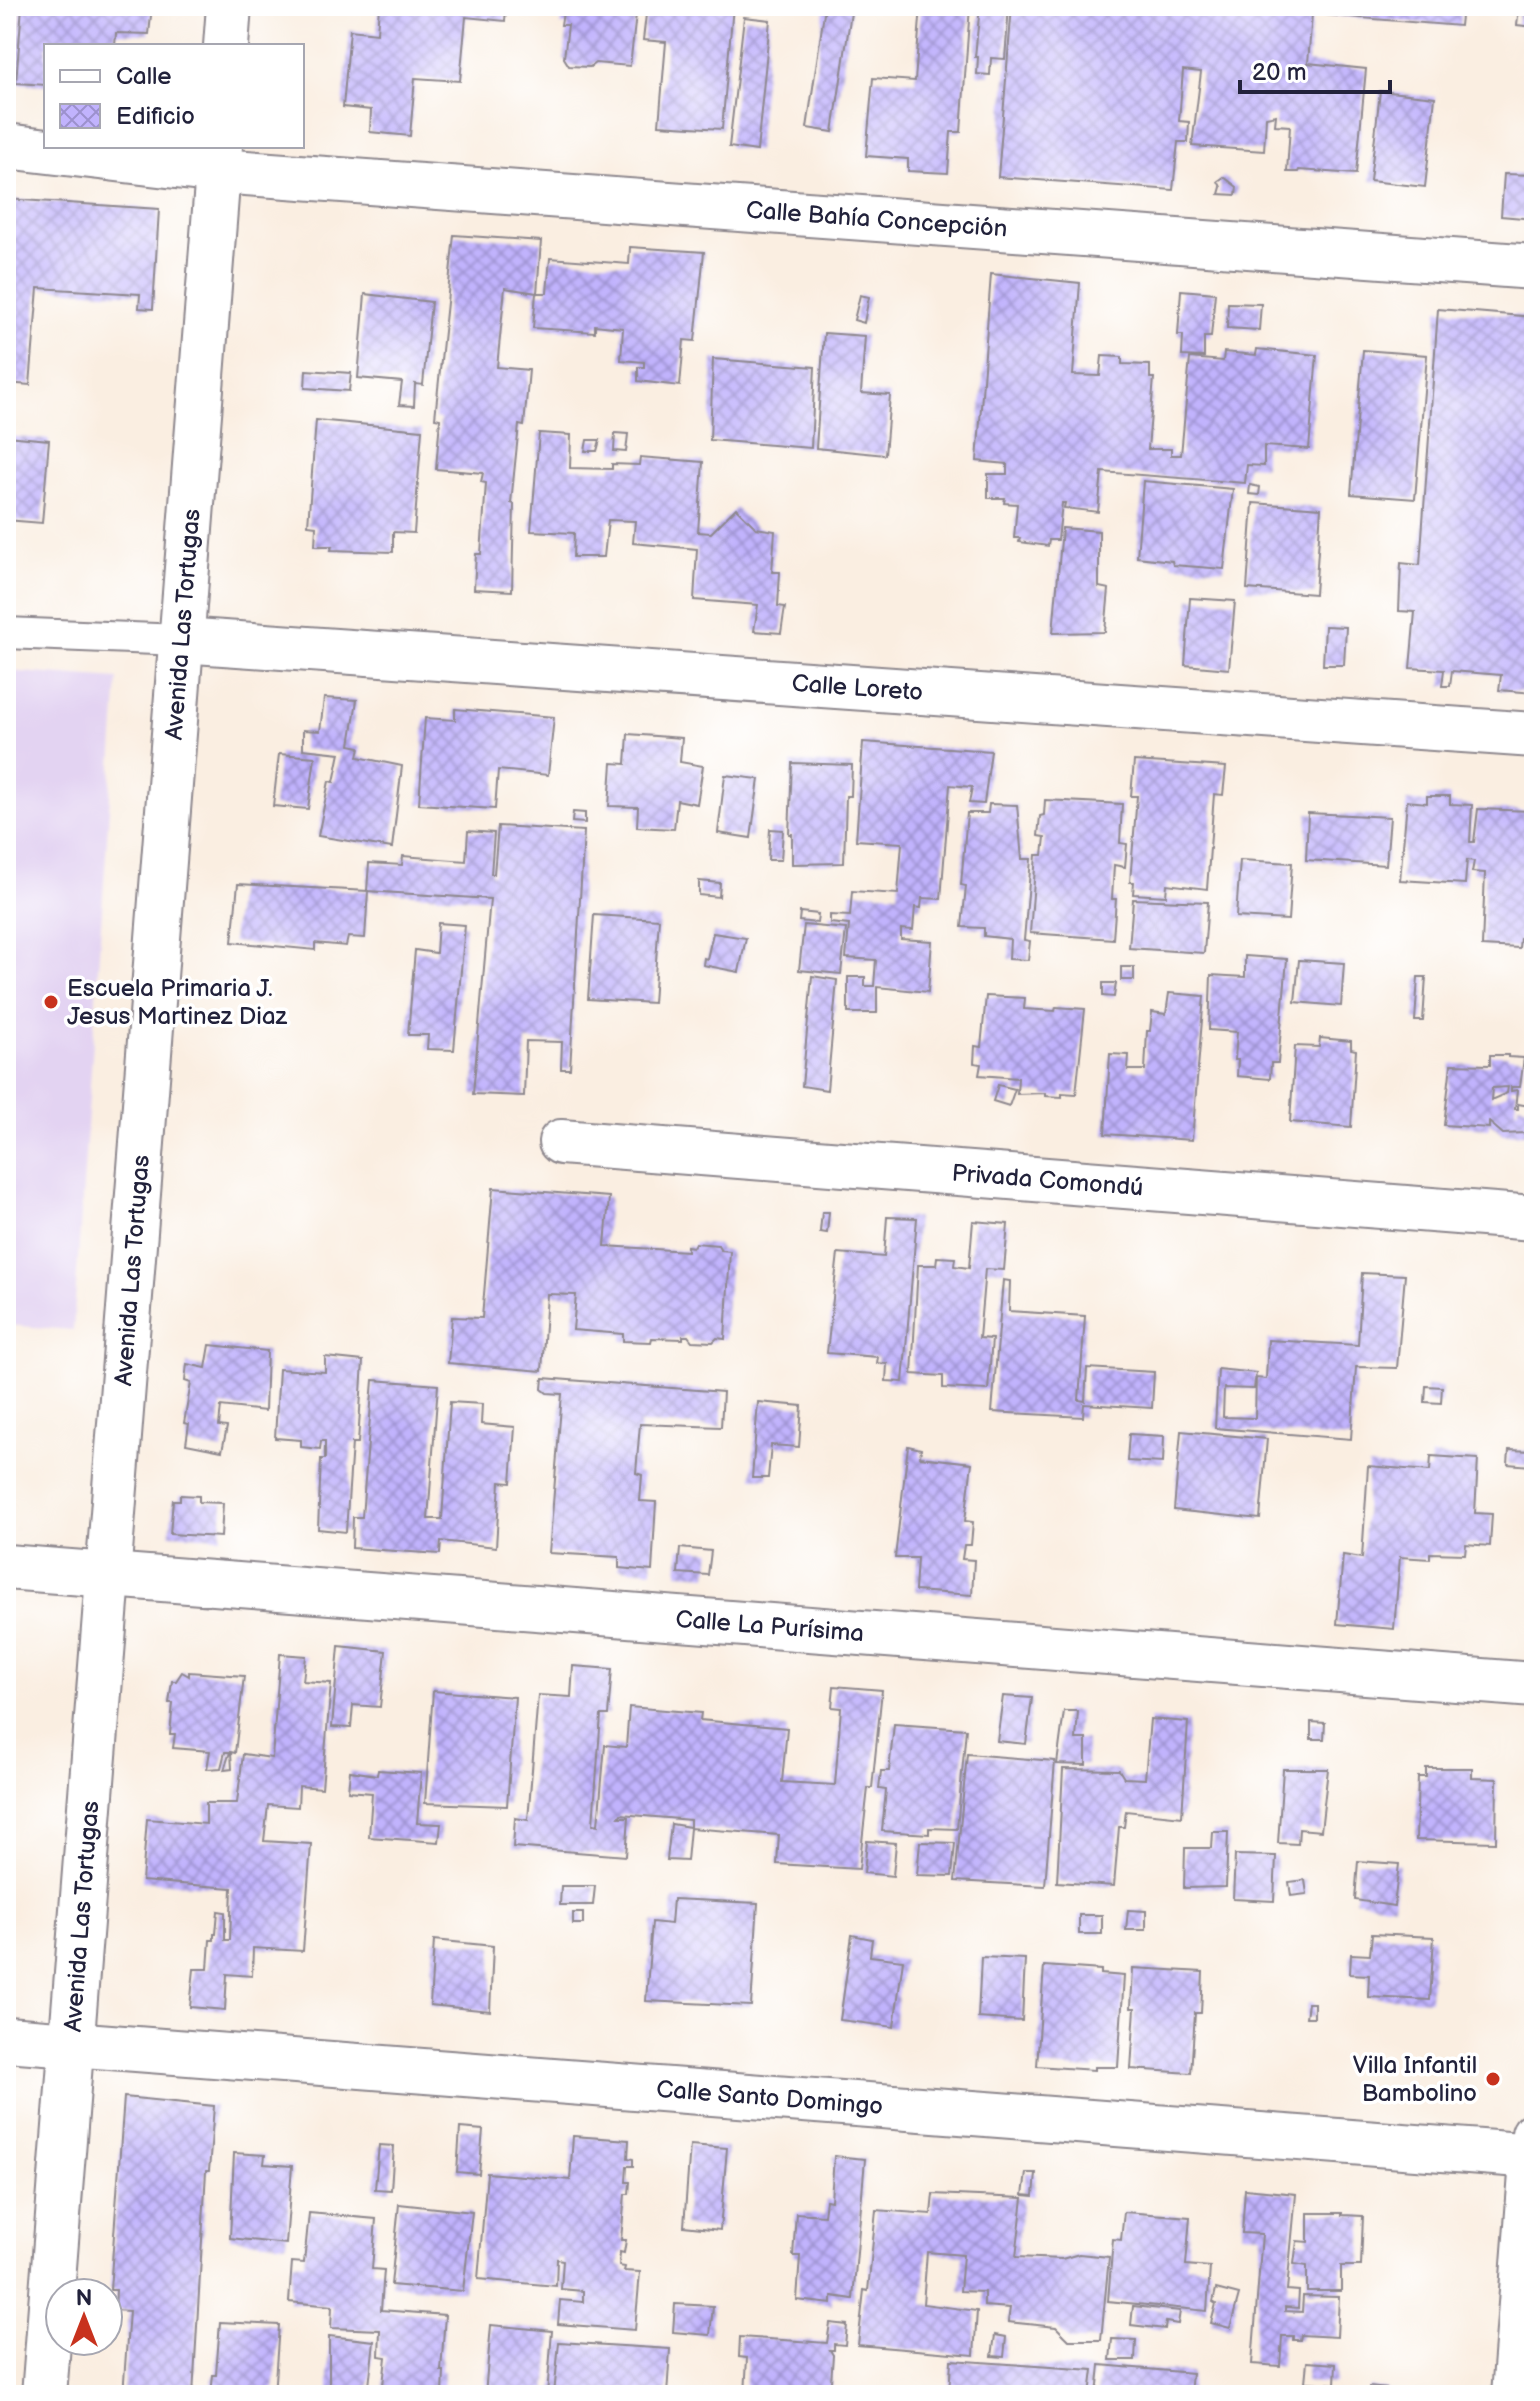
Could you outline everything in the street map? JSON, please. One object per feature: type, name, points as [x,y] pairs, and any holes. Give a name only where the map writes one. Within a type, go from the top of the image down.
[{"type":"street","points":[[226,44],[229,6]]},
{"type":"street","name":"Calle Bahía Concepción","points":[[6,146],[219,159],[1534,267]]},
{"type":"street","name":"Avenida Las Tortugas","points":[[44,2395],[219,159]]},
{"type":"street","name":"Calle Loreto","points":[[181,640],[1534,735]]},
{"type":"street","name":"Privada Comondú","points":[[561,1142],[1534,1218]]},
{"type":"street","name":"Calle La Purísima","points":[[6,1567],[1534,1685]]},
{"type":"street","name":"Calle Santo Domingo","points":[[6,2039],[1533,2149]]},
{"type":"street","points":[[1514,2395],[1533,2149]]},
{"type":"lane","points":[[6,633],[181,640]]},
{"type":"shaded area","name":"Escuela Primaria J. Jesus Martinez Diaz","points":[[6,671],[118,679],[73,1330],[6,1325]]},
{"type":"building","points":[[22,6],[152,6],[149,34],[116,33],[115,44],[44,44],[44,85],[16,83]]},
{"type":"building","points":[[379,6],[529,6],[528,11],[506,9],[505,21],[466,17],[460,81],[415,78],[410,136],[370,132],[371,110],[343,107],[350,30],[377,33]]},
{"type":"building","points":[[564,6],[637,6],[630,66],[595,63],[590,67],[569,66],[564,58],[568,25],[561,25]]},
{"type":"building","points":[[647,6],[733,6],[722,129],[659,125],[666,42],[643,40]]},
{"type":"building","points":[[825,6],[852,6],[833,132],[807,128]]},
{"type":"building","points":[[921,6],[970,6],[961,132],[951,132],[948,173],[908,171],[908,159],[866,156],[873,78],[915,81]]},
{"type":"building","points":[[980,6],[1009,6],[1005,59],[991,58],[990,75],[977,74],[978,57],[975,57]]},
{"type":"building","points":[[1012,6],[1201,6],[1261,10],[1262,6],[1462,6],[1460,26],[1312,14],[1308,63],[1366,69],[1356,174],[1287,172],[1290,126],[1275,125],[1276,115],[1266,117],[1264,151],[1192,146],[1201,72],[1183,70],[1179,121],[1189,122],[1188,142],[1178,142],[1173,190],[998,177]]},
{"type":"building","points":[[1519,8],[1534,9],[1534,27],[1517,25]]},
{"type":"building","points":[[744,17],[770,20],[757,151],[729,147]]},
{"type":"building","points":[[1380,91],[1435,97],[1425,187],[1370,181]]},
{"type":"building","points":[[1504,174],[1534,175],[1534,219],[1501,216]]},
{"type":"building","points":[[1224,177],[1237,187],[1236,195],[1219,194],[1221,187],[1218,181]]},
{"type":"building","points":[[6,199],[159,209],[153,309],[139,308],[140,294],[38,288],[30,385],[6,383]]},
{"type":"building","points":[[454,235],[541,241],[537,293],[505,288],[497,367],[529,370],[524,426],[519,425],[511,503],[514,504],[512,591],[474,589],[476,554],[481,554],[486,483],[481,482],[483,473],[436,469],[440,419],[435,418]]},
{"type":"building","points":[[630,247],[704,252],[695,341],[684,340],[680,386],[638,381],[638,367],[644,367],[644,362],[621,360],[623,328],[595,325],[595,332],[533,328],[536,293],[547,293],[550,258],[629,264]]},
{"type":"building","points":[[991,274],[1080,283],[1073,375],[1100,376],[1102,356],[1122,357],[1122,364],[1150,365],[1150,378],[1154,378],[1148,449],[1171,449],[1171,455],[1181,455],[1190,358],[1223,361],[1224,352],[1256,355],[1257,349],[1317,355],[1309,449],[1264,446],[1264,466],[1247,465],[1245,483],[1102,472],[1098,512],[1064,508],[1065,503],[1062,503],[1058,540],[1049,540],[1048,546],[1019,542],[1020,538],[1014,538],[1017,504],[1004,503],[1005,498],[988,498],[988,474],[1007,474],[1007,464],[977,461]]},
{"type":"building","points":[[1181,290],[1215,293],[1211,337],[1204,337],[1204,357],[1182,356],[1183,335],[1178,335]]},
{"type":"building","points":[[365,294],[431,302],[423,385],[415,384],[414,406],[399,405],[402,382],[358,378]]},
{"type":"building","points":[[860,295],[869,297],[864,323],[854,320]]},
{"type":"building","points":[[1228,303],[1261,304],[1259,330],[1227,328]]},
{"type":"building","points":[[1438,309],[1534,317],[1534,693],[1499,690],[1501,675],[1452,671],[1450,686],[1442,686],[1444,670],[1410,668],[1415,612],[1399,611],[1401,563],[1420,565]]},
{"type":"building","points":[[824,333],[865,336],[861,393],[890,395],[885,455],[816,448]]},
{"type":"building","points":[[1363,350],[1427,355],[1415,499],[1351,494]]},
{"type":"building","points":[[713,359],[815,367],[811,448],[710,440]]},
{"type":"building","points":[[306,370],[351,373],[349,391],[305,388]]},
{"type":"building","points":[[316,420],[422,430],[414,533],[393,532],[393,552],[331,550],[332,546],[315,546],[316,526],[308,525]]},
{"type":"building","points":[[539,433],[571,435],[570,468],[612,469],[612,464],[639,465],[640,457],[703,462],[698,532],[711,533],[736,508],[756,528],[775,531],[772,572],[780,572],[778,606],[785,607],[781,633],[754,631],[758,605],[694,600],[697,549],[633,543],[635,521],[608,520],[604,557],[573,557],[574,533],[531,531]]},
{"type":"building","points":[[615,433],[628,434],[626,452],[614,451]]},
{"type":"building","points":[[6,436],[49,440],[42,523],[6,520]]},
{"type":"building","points":[[587,440],[600,440],[597,451],[585,451]]},
{"type":"building","points":[[1143,481],[1233,489],[1224,569],[1173,565],[1172,561],[1137,557]]},
{"type":"building","points":[[1250,485],[1260,487],[1259,495],[1249,494]]},
{"type":"building","points":[[1253,503],[1321,508],[1315,594],[1247,589]]},
{"type":"building","points":[[1062,528],[1099,531],[1099,587],[1109,589],[1105,632],[1053,633]]},
{"type":"building","points":[[1190,598],[1235,601],[1229,669],[1185,665]]},
{"type":"building","points":[[1325,626],[1346,627],[1344,665],[1323,665]]},
{"type":"building","points":[[324,698],[357,700],[350,745],[360,747],[358,757],[402,766],[392,848],[318,836],[329,781],[334,782],[340,753],[303,749],[303,730],[320,731]]},
{"type":"building","points":[[455,709],[554,717],[548,775],[498,770],[495,809],[419,804],[425,718],[455,720]]},
{"type":"building","points":[[628,734],[682,738],[680,762],[703,766],[697,804],[677,800],[674,829],[637,827],[638,807],[609,806],[612,763],[626,764]]},
{"type":"building","points":[[863,742],[991,751],[984,804],[969,803],[972,787],[950,785],[941,899],[922,898],[921,908],[915,907],[913,930],[901,929],[901,939],[932,941],[928,992],[877,987],[877,1013],[848,1013],[848,977],[865,977],[865,986],[874,986],[876,960],[846,958],[849,925],[830,923],[830,915],[850,916],[852,891],[898,894],[902,843],[856,840]]},
{"type":"building","points":[[279,754],[315,757],[308,809],[273,806]]},
{"type":"building","points":[[1134,761],[1226,767],[1223,795],[1214,794],[1207,889],[1167,884],[1166,896],[1133,894],[1134,882],[1130,882],[1137,796],[1131,796]]},
{"type":"building","points":[[792,763],[852,765],[851,796],[846,796],[844,863],[792,864],[792,834],[789,834]]},
{"type":"building","points":[[725,775],[759,779],[751,838],[718,833]]},
{"type":"building","points":[[1427,796],[1450,796],[1450,804],[1472,805],[1470,842],[1474,842],[1478,809],[1531,811],[1529,845],[1534,845],[1534,939],[1520,938],[1519,948],[1482,946],[1485,873],[1472,872],[1474,861],[1467,860],[1465,884],[1400,880],[1407,801],[1427,803]]},
{"type":"building","points":[[1045,800],[1122,804],[1120,843],[1127,844],[1125,867],[1114,865],[1112,899],[1116,899],[1113,939],[1030,933],[1036,855],[1043,855],[1045,837],[1038,836]]},
{"type":"building","points":[[989,804],[1017,805],[1022,859],[1031,859],[1024,940],[1030,941],[1028,960],[1009,959],[1010,939],[984,936],[984,928],[962,927],[966,886],[961,885],[967,813],[988,813]]},
{"type":"building","points":[[573,812],[585,813],[585,823],[572,822]]},
{"type":"building","points":[[1308,813],[1390,817],[1386,865],[1306,860]]},
{"type":"building","points":[[498,826],[584,831],[570,1069],[561,1069],[562,1042],[526,1041],[524,1096],[473,1094],[490,899],[367,891],[369,863],[402,865],[403,856],[466,861],[468,831],[494,833],[491,874],[494,874]]},
{"type":"building","points":[[770,829],[783,830],[781,860],[768,860]]},
{"type":"building","points":[[1240,860],[1292,863],[1288,920],[1236,917]]},
{"type":"building","points":[[699,881],[720,883],[719,897],[699,895]]},
{"type":"building","points":[[238,884],[368,891],[365,938],[348,937],[346,946],[315,943],[315,950],[232,942]]},
{"type":"building","points":[[1133,899],[1208,902],[1204,953],[1129,948]]},
{"type":"building","points":[[800,912],[818,914],[817,923],[799,921]]},
{"type":"building","points":[[594,915],[659,919],[653,1003],[588,999]]},
{"type":"building","points":[[438,923],[465,925],[454,1050],[427,1049],[428,1035],[408,1035],[415,950],[436,953]]},
{"type":"building","points":[[804,925],[846,929],[841,974],[799,970]]},
{"type":"building","points":[[713,933],[746,938],[739,972],[703,965]]},
{"type":"building","points":[[1245,956],[1287,959],[1278,1063],[1271,1063],[1270,1079],[1237,1076],[1237,1032],[1209,1030],[1211,975],[1245,977]]},
{"type":"building","points":[[1299,960],[1344,963],[1341,1006],[1295,1002]]},
{"type":"building","points":[[1121,967],[1134,967],[1134,980],[1121,980]]},
{"type":"building","points":[[812,976],[837,980],[827,1090],[802,1086]]},
{"type":"building","points":[[1418,977],[1426,977],[1423,1021],[1415,1021]]},
{"type":"building","points":[[1103,983],[1116,983],[1114,997],[1103,996]]},
{"type":"building","points":[[1169,993],[1204,996],[1192,1140],[1105,1134],[1110,1054],[1129,1055],[1128,1070],[1145,1070],[1147,1031],[1150,1031],[1152,1012],[1166,1014]]},
{"type":"building","points":[[986,996],[1025,998],[1024,1009],[1085,1009],[1076,1094],[1062,1093],[1062,1097],[1045,1096],[1045,1093],[1017,1094],[1018,1078],[979,1075],[981,1064],[974,1063],[975,1046],[981,1047]]},
{"type":"building","points":[[1320,1038],[1351,1041],[1351,1049],[1356,1050],[1351,1127],[1290,1122],[1295,1046],[1319,1047]]},
{"type":"building","points":[[1490,1055],[1524,1058],[1520,1087],[1511,1087],[1511,1091],[1517,1090],[1515,1109],[1518,1109],[1518,1104],[1530,1106],[1533,1120],[1531,1128],[1525,1133],[1503,1134],[1489,1122],[1489,1128],[1444,1125],[1451,1064],[1490,1065]],"holes":[[[1508,1087],[1507,1093],[1491,1100],[1492,1088]]]},
{"type":"building","points":[[998,1085],[1015,1089],[1009,1106],[993,1101]]},
{"type":"building","points":[[493,1188],[609,1197],[605,1246],[687,1251],[687,1246],[693,1247],[695,1243],[718,1245],[721,1250],[730,1251],[725,1339],[692,1341],[688,1336],[683,1336],[683,1339],[652,1338],[651,1342],[623,1341],[623,1334],[573,1330],[576,1295],[547,1294],[542,1371],[448,1363],[452,1317],[482,1318]]},
{"type":"building","points":[[822,1212],[829,1212],[827,1233],[820,1232]]},
{"type":"building","points":[[887,1217],[917,1218],[903,1382],[886,1381],[887,1364],[877,1363],[878,1357],[827,1353],[838,1253],[884,1257]]},
{"type":"building","points":[[973,1221],[1008,1224],[1004,1270],[985,1269],[979,1338],[992,1339],[988,1390],[943,1388],[943,1376],[912,1374],[918,1265],[936,1265],[937,1257],[955,1258],[954,1266],[969,1268]]},
{"type":"building","points":[[1362,1273],[1405,1275],[1397,1368],[1356,1367],[1351,1439],[1215,1428],[1218,1369],[1256,1373],[1254,1389],[1224,1388],[1223,1417],[1255,1418],[1256,1378],[1266,1379],[1268,1340],[1358,1345]]},
{"type":"building","points":[[1003,1280],[1010,1281],[1009,1311],[1085,1316],[1079,1400],[1085,1401],[1087,1368],[1154,1372],[1152,1408],[1084,1404],[1083,1417],[992,1412]]},
{"type":"building","points":[[210,1345],[267,1351],[265,1411],[221,1406],[219,1426],[227,1427],[222,1451],[186,1444],[189,1424],[184,1423],[191,1383],[185,1381],[187,1364],[206,1368]]},
{"type":"building","points":[[325,1357],[363,1361],[358,1443],[352,1443],[346,1532],[318,1529],[321,1459],[325,1459],[325,1441],[321,1441],[320,1449],[301,1447],[301,1440],[275,1438],[279,1369],[325,1372]]},
{"type":"building","points":[[543,1378],[723,1392],[721,1427],[640,1424],[636,1473],[642,1475],[640,1501],[656,1502],[652,1571],[619,1568],[619,1557],[549,1553],[562,1394],[547,1393],[542,1389]]},
{"type":"building","points":[[373,1380],[438,1385],[428,1519],[442,1519],[450,1402],[482,1404],[481,1424],[515,1427],[511,1483],[500,1482],[496,1547],[441,1541],[440,1554],[352,1548],[353,1517],[362,1517]]},
{"type":"building","points":[[1426,1386],[1442,1387],[1441,1403],[1425,1402]]},
{"type":"building","points":[[758,1402],[802,1406],[799,1447],[771,1445],[768,1478],[752,1478]]},
{"type":"building","points":[[1181,1431],[1267,1439],[1260,1519],[1174,1510]]},
{"type":"building","points":[[1129,1434],[1164,1436],[1163,1463],[1127,1461]]},
{"type":"building","points":[[908,1446],[921,1449],[920,1457],[972,1463],[965,1521],[973,1522],[971,1545],[964,1545],[962,1559],[974,1560],[972,1595],[915,1591],[917,1558],[895,1558]]},
{"type":"building","points":[[1509,1450],[1532,1451],[1531,1466],[1508,1464]]},
{"type":"building","points":[[1431,1456],[1478,1459],[1475,1513],[1492,1514],[1490,1546],[1466,1544],[1465,1554],[1430,1553],[1430,1559],[1400,1557],[1394,1629],[1337,1624],[1343,1555],[1362,1558],[1368,1466],[1430,1471]]},
{"type":"building","points":[[180,1495],[199,1496],[199,1502],[223,1503],[221,1537],[170,1534],[173,1500],[180,1500]]},
{"type":"building","points":[[680,1548],[711,1551],[708,1575],[678,1573]]},
{"type":"building","points":[[339,1646],[386,1651],[380,1707],[353,1705],[351,1728],[332,1727]]},
{"type":"building","points":[[280,1654],[306,1656],[303,1681],[331,1683],[322,1788],[299,1786],[298,1807],[268,1805],[264,1841],[311,1844],[303,1951],[253,1948],[252,1976],[227,1974],[225,2010],[190,2007],[194,1969],[208,1969],[210,1940],[214,1940],[216,1934],[218,1911],[225,1912],[225,1940],[230,1940],[232,1888],[142,1881],[147,1819],[206,1824],[206,1803],[237,1803],[243,1754],[272,1758]]},
{"type":"building","points":[[573,1666],[612,1669],[608,1715],[601,1715],[593,1824],[598,1825],[605,1745],[626,1747],[629,1707],[701,1713],[700,1720],[787,1728],[782,1782],[835,1785],[841,1708],[832,1707],[834,1686],[882,1690],[872,1788],[868,1788],[859,1869],[777,1864],[779,1835],[690,1828],[687,1861],[667,1860],[671,1824],[690,1827],[690,1820],[621,1814],[619,1817],[629,1817],[626,1856],[513,1847],[515,1818],[528,1820],[538,1695],[571,1697]]},
{"type":"building","points":[[182,1672],[189,1676],[189,1672],[244,1676],[235,1753],[231,1752],[232,1769],[224,1770],[230,1752],[225,1752],[221,1768],[207,1769],[210,1751],[173,1748],[175,1734],[170,1734],[173,1703],[169,1703],[172,1681],[176,1681]]},
{"type":"building","points":[[433,1691],[515,1697],[507,1806],[425,1803]]},
{"type":"building","points":[[1003,1696],[1032,1698],[1026,1744],[997,1741]]},
{"type":"building","points":[[1064,1711],[1078,1711],[1076,1739],[1086,1739],[1086,1765],[1057,1764]]},
{"type":"building","points":[[1150,1719],[1188,1722],[1182,1817],[1126,1811],[1124,1827],[1119,1827],[1114,1886],[1057,1882],[1063,1769],[1119,1770],[1124,1778],[1145,1779]]},
{"type":"building","points":[[1311,1722],[1325,1723],[1324,1739],[1311,1739]]},
{"type":"building","points":[[894,1724],[966,1729],[957,1829],[929,1828],[929,1834],[882,1831],[886,1790],[879,1789],[881,1771],[889,1771]]},
{"type":"building","points":[[967,1754],[1055,1761],[1045,1886],[955,1881]]},
{"type":"building","points":[[1426,1768],[1472,1768],[1472,1778],[1497,1779],[1496,1842],[1416,1840],[1418,1777],[1426,1777]]},
{"type":"building","points":[[1283,1769],[1328,1769],[1321,1831],[1299,1829],[1298,1844],[1278,1843]]},
{"type":"building","points":[[378,1770],[421,1773],[417,1823],[441,1824],[439,1842],[369,1837],[372,1793],[348,1791],[350,1771],[377,1775]]},
{"type":"building","points":[[1213,1832],[1228,1832],[1226,1887],[1184,1888],[1185,1848],[1212,1848]]},
{"type":"building","points":[[867,1841],[896,1843],[893,1876],[864,1873]]},
{"type":"building","points":[[920,1842],[955,1843],[952,1876],[917,1875]]},
{"type":"building","points":[[1235,1855],[1276,1856],[1274,1901],[1233,1899]]},
{"type":"building","points":[[1358,1861],[1399,1864],[1394,1906],[1355,1900]]},
{"type":"building","points":[[1305,1880],[1307,1894],[1291,1896],[1289,1882]]},
{"type":"building","points":[[561,1886],[595,1886],[593,1905],[560,1905]]},
{"type":"building","points":[[673,1899],[758,1903],[751,2006],[646,2001],[652,1922],[671,1924]]},
{"type":"building","points":[[1128,1910],[1146,1911],[1146,1930],[1126,1930]]},
{"type":"building","points":[[573,1913],[583,1913],[583,1924],[573,1924]]},
{"type":"building","points":[[1079,1915],[1102,1915],[1102,1934],[1079,1934]]},
{"type":"building","points":[[1372,1934],[1434,1937],[1430,2000],[1368,1997],[1369,1975],[1350,1974],[1351,1954],[1370,1955]]},
{"type":"building","points":[[852,1935],[872,1939],[870,1956],[903,1960],[894,2027],[840,2020]]},
{"type":"building","points":[[434,1940],[493,1946],[490,2011],[430,2005]]},
{"type":"building","points":[[981,1957],[1025,1959],[1022,2021],[978,2018]]},
{"type":"building","points":[[1044,1966],[1101,1970],[1101,1974],[1124,1976],[1118,2067],[1094,2067],[1094,2070],[1037,2066]]},
{"type":"building","points":[[1133,1968],[1203,1972],[1201,2013],[1195,2013],[1191,2073],[1131,2069],[1135,2008],[1131,2008]]},
{"type":"building","points":[[1308,2003],[1314,2003],[1314,2017],[1306,2017]]},
{"type":"building","points":[[6,2095],[12,2095],[8,2147],[6,2147]]},
{"type":"building","points":[[124,2097],[214,2106],[209,2171],[206,2171],[193,2395],[123,2395],[129,2311],[124,2311],[124,2277],[111,2277]]},
{"type":"building","points":[[460,2128],[483,2130],[479,2174],[457,2172]]},
{"type":"building","points":[[573,2136],[629,2140],[628,2158],[633,2159],[633,2166],[627,2166],[626,2182],[630,2182],[629,2194],[625,2194],[621,2240],[626,2240],[624,2253],[620,2252],[619,2266],[625,2267],[624,2271],[640,2272],[635,2330],[558,2324],[560,2300],[583,2302],[583,2291],[561,2289],[563,2260],[557,2259],[556,2286],[478,2279],[487,2173],[570,2180]]},
{"type":"building","points":[[379,2145],[394,2146],[391,2190],[375,2189]]},
{"type":"building","points":[[690,2145],[727,2148],[720,2230],[684,2226]]},
{"type":"building","points":[[234,2153],[265,2155],[264,2164],[292,2166],[286,2244],[230,2238]]},
{"type":"building","points":[[834,2156],[865,2159],[853,2299],[832,2296],[832,2304],[797,2300],[800,2256],[793,2256],[796,2213],[824,2215],[826,2200],[831,2201]]},
{"type":"building","points":[[1026,2173],[1036,2173],[1034,2196],[1023,2195]]},
{"type":"building","points":[[1245,2189],[1296,2194],[1287,2290],[1299,2291],[1298,2308],[1285,2307],[1285,2311],[1302,2312],[1303,2296],[1339,2297],[1337,2337],[1301,2335],[1300,2340],[1293,2340],[1293,2336],[1282,2336],[1280,2366],[1252,2364],[1262,2234],[1242,2233]]},
{"type":"building","points":[[933,2194],[1023,2198],[1016,2257],[1062,2259],[1079,2254],[1109,2257],[1101,2340],[1069,2340],[1056,2327],[1008,2322],[1010,2308],[984,2306],[984,2292],[960,2291],[963,2255],[927,2252],[923,2304],[977,2311],[974,2355],[858,2345],[864,2290],[868,2291],[876,2210],[931,2214]]},
{"type":"building","points":[[399,2204],[472,2212],[463,2291],[391,2285]]},
{"type":"building","points":[[1124,2212],[1190,2217],[1186,2265],[1210,2267],[1207,2311],[1108,2301],[1113,2239],[1121,2240]]},
{"type":"building","points":[[309,2213],[376,2219],[372,2269],[384,2270],[381,2310],[445,2315],[441,2371],[444,2371],[443,2395],[382,2395],[386,2357],[379,2356],[380,2330],[331,2328],[332,2306],[289,2302],[292,2262],[304,2263]]},
{"type":"building","points":[[1308,2213],[1363,2216],[1361,2266],[1341,2266],[1341,2291],[1307,2291],[1307,2266],[1294,2264],[1297,2241],[1308,2242]]},
{"type":"building","points":[[1216,2289],[1239,2295],[1230,2328],[1211,2323]]},
{"type":"building","points":[[675,2304],[713,2306],[710,2335],[673,2332]]},
{"type":"building","points":[[1133,2306],[1180,2311],[1178,2324],[1166,2322],[1165,2329],[1131,2325]]},
{"type":"building","points":[[220,2322],[279,2325],[274,2395],[211,2395],[213,2375],[216,2375]]},
{"type":"building","points":[[830,2323],[847,2325],[845,2345],[834,2344],[834,2350],[830,2350],[833,2355],[830,2395],[745,2395],[747,2358],[739,2357],[740,2337],[827,2343]]},
{"type":"building","points":[[491,2325],[552,2331],[547,2395],[485,2395]]},
{"type":"building","points":[[995,2335],[1006,2337],[1004,2357],[992,2356]]},
{"type":"building","points":[[329,2336],[374,2341],[368,2395],[329,2395]]},
{"type":"building","points":[[1112,2339],[1136,2340],[1135,2360],[1110,2360]]},
{"type":"building","points":[[559,2342],[670,2349],[667,2395],[554,2395]]},
{"type":"building","points":[[951,2360],[1093,2370],[1090,2395],[949,2395]]},
{"type":"building","points":[[1307,2362],[1336,2364],[1335,2384],[1305,2382]]},
{"type":"building","points":[[1100,2365],[1192,2373],[1190,2395],[1097,2395]]},
{"type":"building","points":[[1369,2387],[1387,2389],[1386,2395],[1368,2395]]},
{"type":"place","name":"Escuela Primaria J. Jesus Martinez Diaz","points":[[51,1002]]},
{"type":"place","name":"Villa Infantil Bambolino","points":[[1493,2079]]}]
